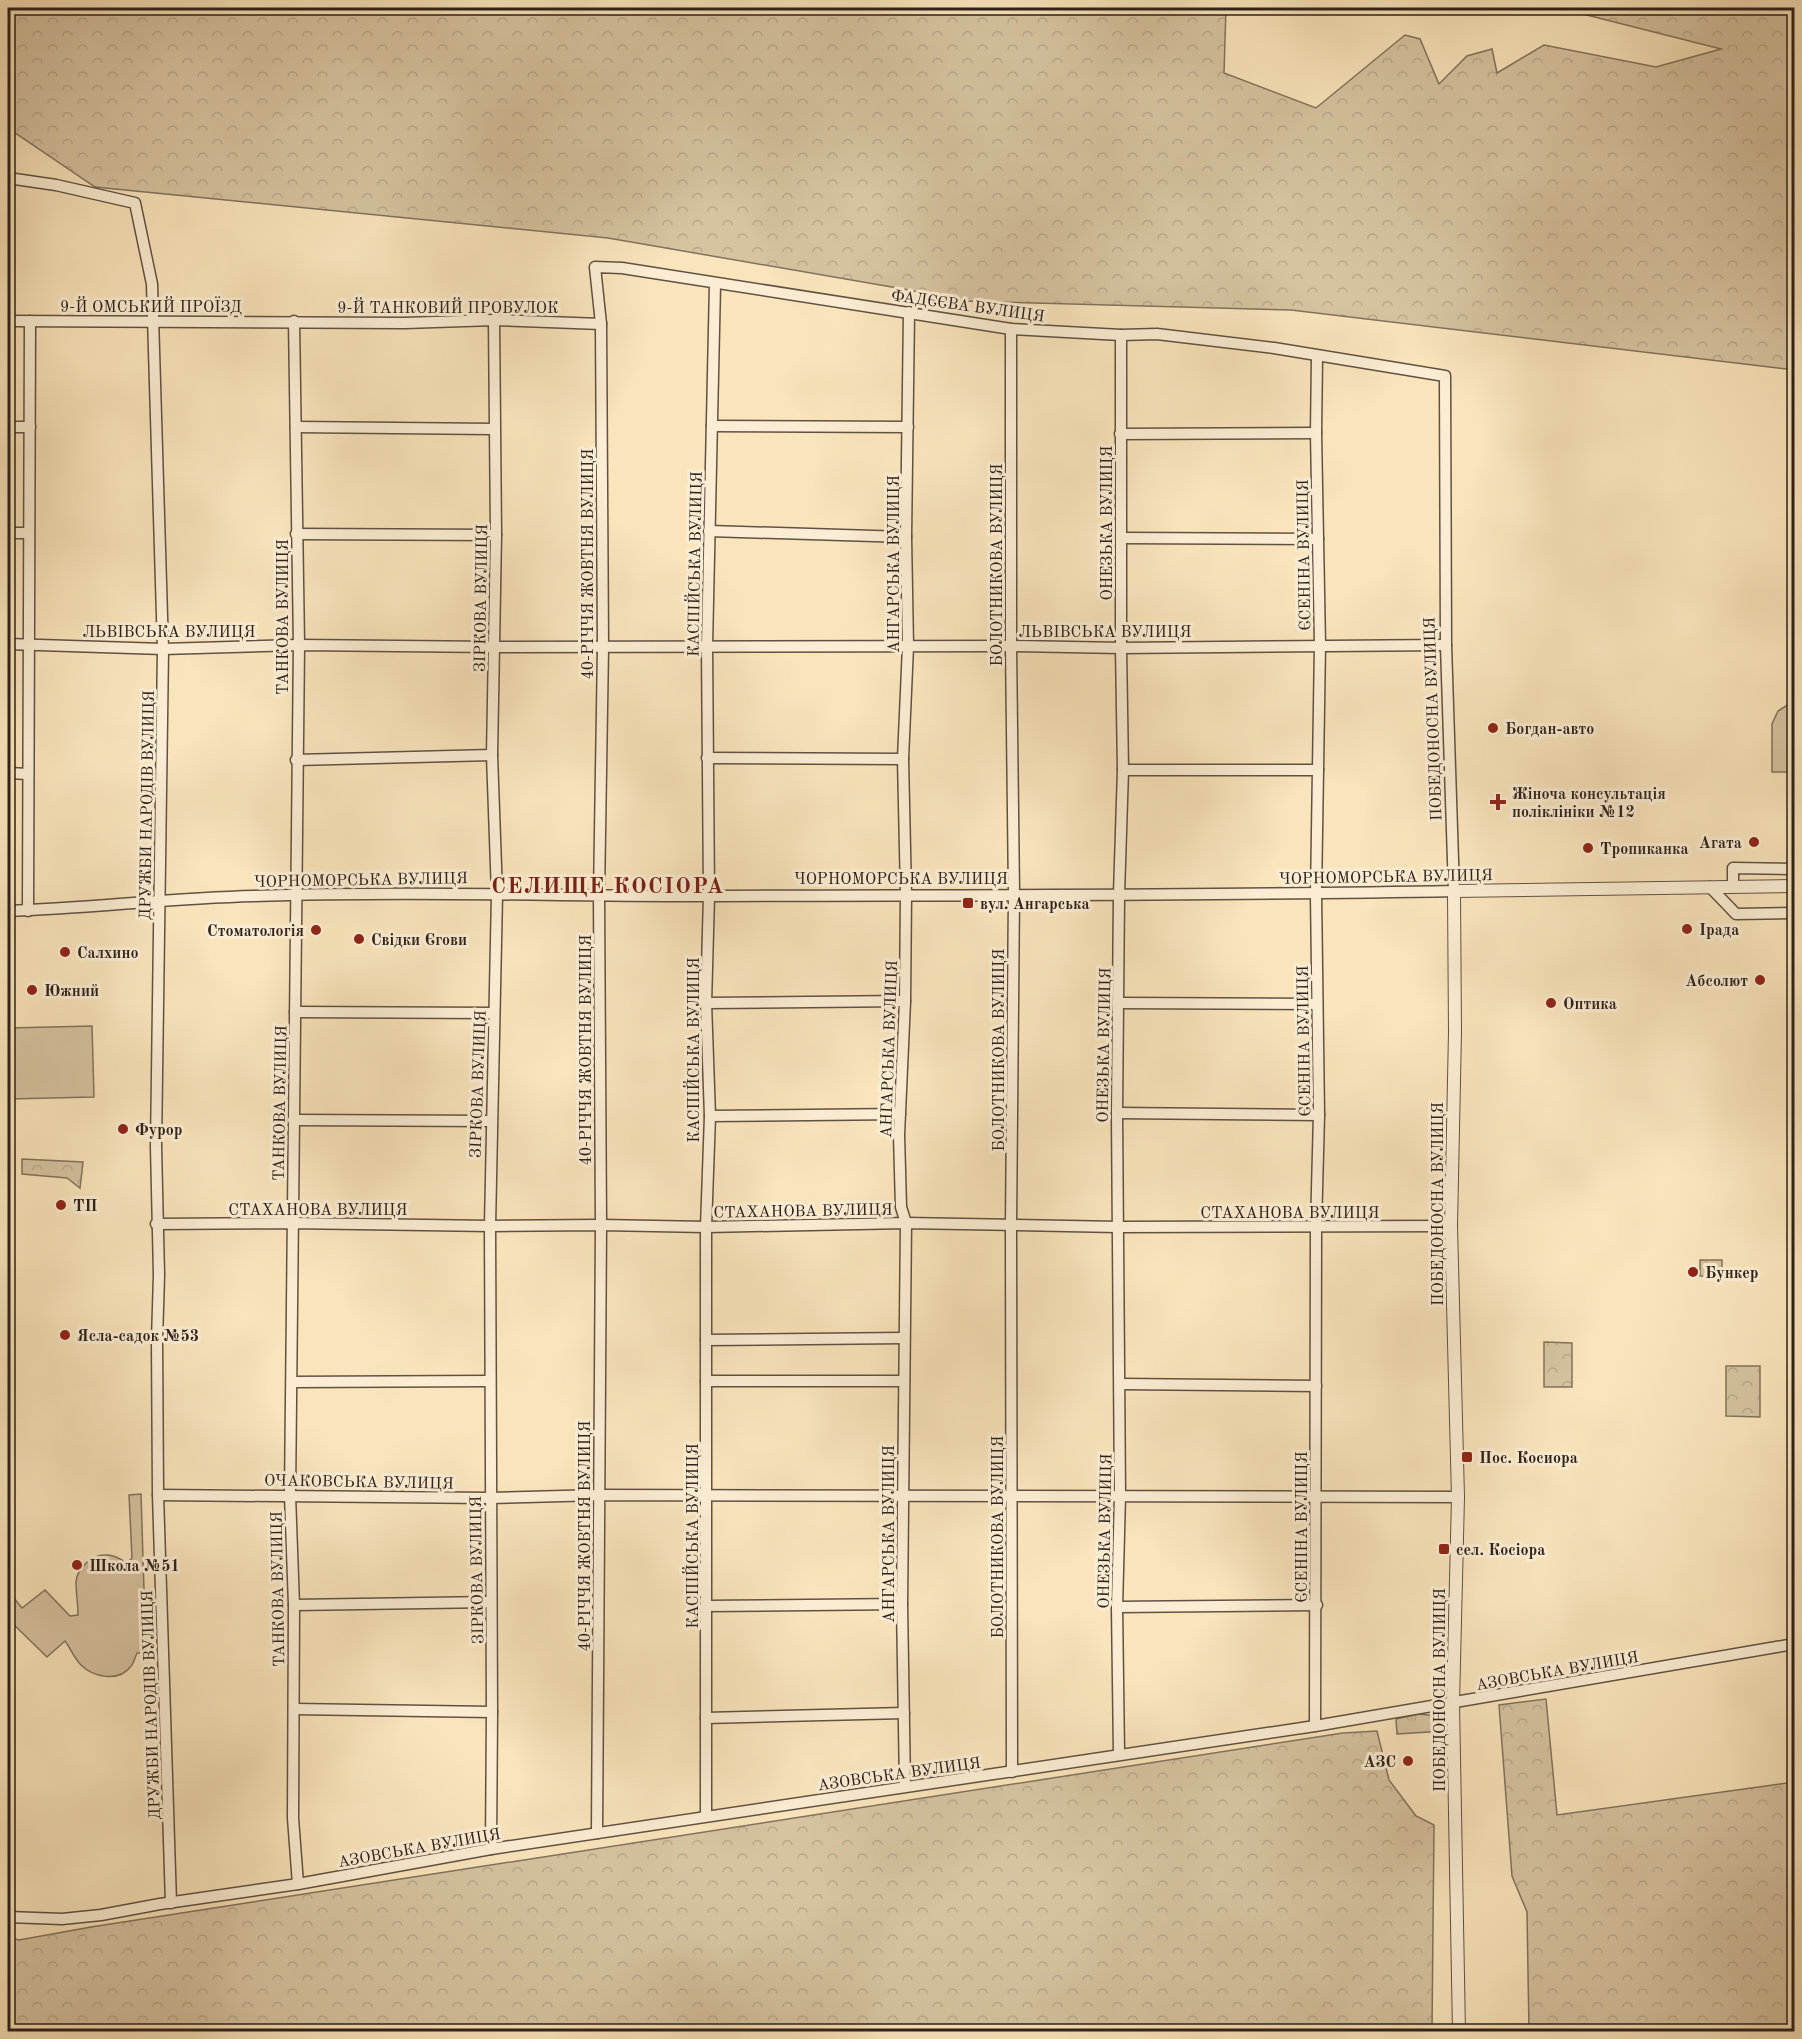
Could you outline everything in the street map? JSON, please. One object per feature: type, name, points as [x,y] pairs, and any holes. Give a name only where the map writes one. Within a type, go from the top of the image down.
[{"type":"street","name":"ДРУЖБИ НАРОДІВ ВУЛИЦЯ","points":[[8,178],[56,185],[135,203],[152,284],[163,649],[156,1224],[159,1275],[158,1495],[171,1902]]},
{"type":"street","name":"ФАДЄЄВА ВУЛИЦЯ","points":[[595,267],[622,268],[1011,329],[1121,335],[1158,334],[1274,348],[1445,376]]},
{"type":"street","name":"40-РІЧЧЯ ЖОВТНЯ ВУЛИЦЯ","points":[[595,267],[602,324],[603,646],[599,895],[601,1225],[597,1833]]},
{"type":"street","name":"КАСПІЙСЬКА ВУЛИЦЯ","points":[[706,1816],[708,1496],[706,1227],[710,1116],[706,1004],[709,896],[707,646],[715,284]]},
{"type":"street","name":"АНГАРСЬКА ВУЛИЦЯ","points":[[905,1786],[902,1604],[906,1223],[901,1207],[900,1114],[905,1001],[906,894],[903,759],[908,646],[906,537],[909,312]]},
{"type":"street","name":"9-Й ТАНКОВИЙ ПРОВУЛОК","points":[[294,321],[405,323],[494,320],[602,324]]},
{"type":"street","name":"ЗІРКОВА ВУЛИЦЯ","points":[[491,1849],[489,1381],[491,1121],[497,894],[492,755],[496,535],[494,320]]},
{"type":"street","name":"9-Й ОМСЬКИЙ ПРОЇЗД","points":[[8,321],[294,321]]},
{"type":"street","points":[[28,911],[30,321]]},
{"type":"street","name":"ТАНКОВА ВУЛИЦЯ","points":[[294,321],[299,645],[290,1495],[294,1605],[292,1818],[298,1884]]},
{"type":"street","name":"БОЛОТНИКОВА ВУЛИЦЯ","points":[[1011,329],[1014,894],[1011,1224],[1012,1772]]},
{"type":"street","name":"ОНЕЗЬКА ВУЛИЦЯ","points":[[1119,1754],[1117,1607],[1120,1496],[1117,1113],[1119,894],[1124,770],[1121,648],[1121,335]]},
{"type":"street","name":"ЄСЕНІНА ВУЛИЦЯ","points":[[1316,1726],[1316,1227],[1319,1115],[1316,894],[1320,645],[1317,356]]},
{"type":"street","name":"ПОБЕДОНОСНА ВУЛИЦЯ","points":[[1445,376],[1446,645],[1454,891],[1455,1032],[1451,1226],[1458,1497],[1453,1703],[1459,2031]]},
{"type":"street","points":[[712,426],[908,427]]},
{"type":"street","points":[[8,427],[30,427]]},
{"type":"street","points":[[296,427],[494,429]]},
{"type":"street","points":[[1120,434],[1316,433]]},
{"type":"street","points":[[709,531],[906,537]]},
{"type":"street","points":[[8,533],[28,533]]},
{"type":"street","points":[[297,534],[496,535]]},
{"type":"street","points":[[1122,538],[1318,539]]},
{"type":"street","name":"ЛЬВІВСЬКА ВУЛИЦЯ","points":[[8,644],[163,649],[299,645],[1121,648],[1446,645]]},
{"type":"street","points":[[296,760],[492,755]]},
{"type":"street","points":[[708,758],[903,759]]},
{"type":"street","points":[[1124,770],[1318,770]]},
{"type":"street","points":[[8,773],[28,774]]},
{"type":"street","points":[[1733,887],[1733,868],[1794,868]]},
{"type":"street","name":"ЧОРНОМОРСЬКА ВУЛИЦЯ","points":[[8,911],[296,895],[1316,894],[1794,886]]},
{"type":"street","points":[[1710,887],[1736,914],[1794,913]]},
{"type":"street","points":[[706,1004],[905,1001]]},
{"type":"street","points":[[1119,1003],[1317,1004]]},
{"type":"street","points":[[295,1012],[494,1014]]},
{"type":"street","points":[[1117,1113],[1319,1115]]},
{"type":"street","points":[[710,1116],[900,1114]]},
{"type":"street","points":[[293,1120],[491,1121]]},
{"type":"street","name":"СТАХАНОВА ВУЛИЦЯ","points":[[156,1224],[706,1227],[906,1223],[1118,1227],[1451,1226]]},
{"type":"street","points":[[706,1340],[904,1338]]},
{"type":"street","points":[[292,1382],[489,1381]]},
{"type":"street","points":[[706,1381],[904,1381]]},
{"type":"street","points":[[1119,1384],[1316,1386]]},
{"type":"street","name":"ОЧАКОВСЬКА ВУЛИЦЯ","points":[[158,1495],[490,1498],[599,1496],[1458,1497]]},
{"type":"street","points":[[294,1605],[491,1602]]},
{"type":"street","points":[[706,1606],[902,1604]]},
{"type":"street","points":[[1117,1607],[1317,1605]]},
{"type":"street","name":"АЗОВСЬКА ВУЛИЦЯ","points":[[8,1917],[62,1919],[101,1915],[171,1902],[298,1884],[491,1849],[1316,1726],[1794,1644]]},
{"type":"street","points":[[294,1709],[492,1712]]},
{"type":"street","points":[[706,1718],[904,1713]]},
{"type":"green space","points":[[8,8],[1226,8],[1224,73],[1316,108],[1405,35],[1420,39],[1439,84],[1467,56],[1492,49],[1497,73],[1544,45],[1656,67],[1721,49],[1571,11],[1519,8],[1794,8],[1794,370],[1291,310],[960,301],[909,290],[608,238],[95,187],[8,128]]},
{"type":"green space","points":[[1789,704],[1794,704],[1794,772],[1772,772],[1772,724],[1778,711]]},
{"type":"green space","points":[[92,1026],[94,1097],[8,1099],[8,1028]]},
{"type":"green space","points":[[22,1159],[83,1162],[80,1188],[67,1178],[22,1174]]},
{"type":"green space","points":[[1700,1260],[1722,1260],[1722,1277],[1700,1276]]},
{"type":"green space","points":[[1544,1342],[1572,1343],[1572,1387],[1544,1387]]},
{"type":"green space","points":[[1726,1366],[1760,1366],[1760,1417],[1726,1416]]},
{"type":"green space","points":[[141,1494],[146,1653],[137,1653],[132,1665],[126,1671],[113,1676],[99,1675],[86,1669],[76,1659],[65,1641],[47,1657],[8,1619],[8,1593],[22,1608],[45,1590],[70,1616],[78,1615],[76,1582],[82,1567],[95,1557],[105,1555],[120,1558],[127,1563],[132,1558],[129,1495]]},
{"type":"green space","points":[[1546,1699],[1557,1815],[1794,1782],[1794,2031],[1529,2031],[1527,1912],[1512,1876],[1499,1705]]},
{"type":"green space","points":[[1419,1714],[1438,1718],[1444,1723],[1445,1731],[1397,1734],[1396,1719]]},
{"type":"green space","points":[[1377,1731],[1389,1780],[1416,1816],[1434,1825],[1432,2031],[8,2031],[8,1937],[19,1940],[1343,1733]]},
{"type":"place","name":"Богдан-авто","points":[[1493,728]]},
{"type":"place","name":"Жіноча консультація поліклініки №12","points":[[1498,802]]},
{"type":"place","name":"Агата","points":[[1754,842]]},
{"type":"place","name":"Тропиканка","points":[[1588,848]]},
{"type":"place","name":"вул. Ангарська","points":[[968,903]]},
{"type":"place","name":"Ірада","points":[[1687,929]]},
{"type":"place","name":"Стоматологія","points":[[316,930]]},
{"type":"place","name":"Свідки Єгови","points":[[359,939]]},
{"type":"place","name":"Салхино","points":[[65,952]]},
{"type":"place","name":"Абсолют","points":[[1760,980]]},
{"type":"place","name":"Южний","points":[[32,990]]},
{"type":"place","name":"Оптика","points":[[1551,1003]]},
{"type":"place","name":"Фурор","points":[[123,1129]]},
{"type":"place","name":"ТП","points":[[61,1205]]},
{"type":"place","name":"Бункер","points":[[1693,1272]]},
{"type":"place","name":"Ясла-садок №53","points":[[65,1335]]},
{"type":"place","name":"Пос. Косиора","points":[[1467,1457]]},
{"type":"place","name":"сел. Косіора","points":[[1444,1549]]},
{"type":"place","name":"Школа №51","points":[[77,1565]]},
{"type":"place","name":"АЗС","points":[[1408,1761]]},
{"type":"district","name":"СЕЛИЩЕ КОСІОРА","points":[[608,885]]}]
